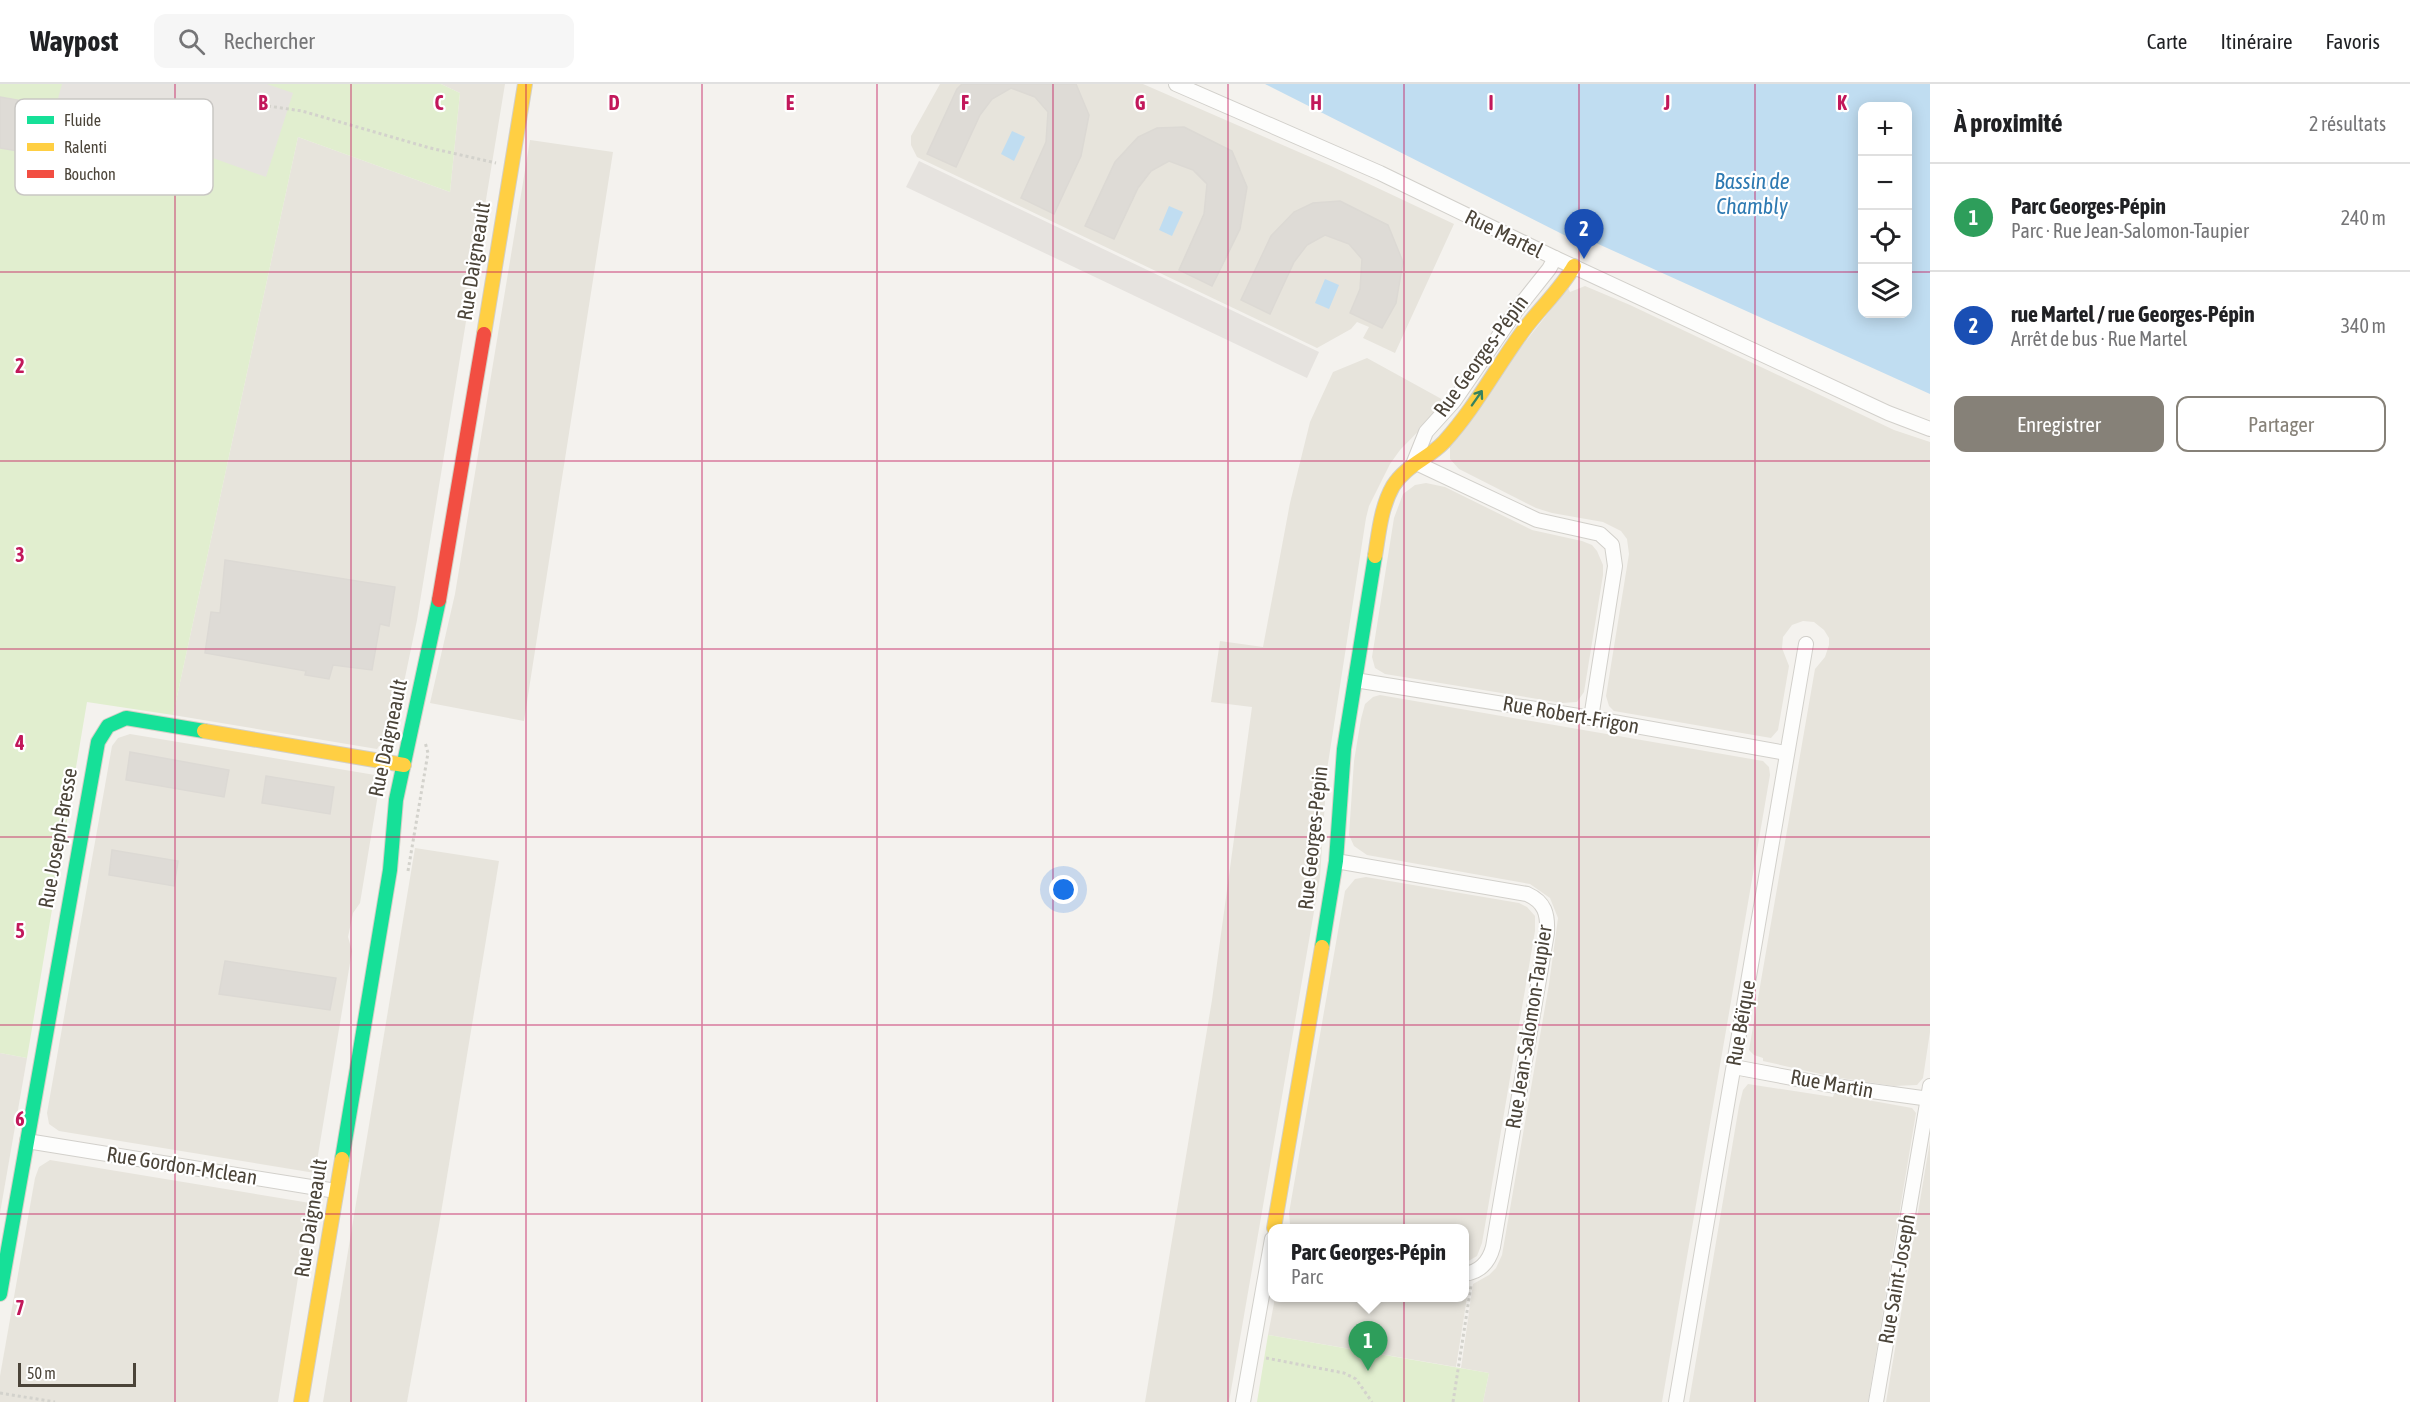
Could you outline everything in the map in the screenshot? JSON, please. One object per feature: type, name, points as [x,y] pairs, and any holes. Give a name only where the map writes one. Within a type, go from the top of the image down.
[{"type":"street","name":"Rue Daigneault","points":[[301,1402],[388,881],[390,837],[440,595],[525,84]]},
{"type":"street","name":"Rue Martel","points":[[1176,84],[1380,173],[1555,258],[1888,413],[1930,429]]},
{"type":"street","name":"Rue Georges-Pépin","points":[[1414,462],[1426,432],[1454,401],[1555,258]]},
{"type":"street","name":"Rue Georges-Pépin","points":[[1275,1224],[1336,861],[1341,776],[1382,513],[1393,485],[1414,462],[1442,444],[1472,406],[1528,324],[1567,279],[1574,266]]},
{"type":"street","points":[[1414,462],[1443,473],[1530,517],[1593,532],[1605,537],[1612,545],[1615,566],[1591,718]]},
{"type":"street","name":"Rue Béïque","points":[[1676,1402],[1806,644]]},
{"type":"street","name":"Rue Robert-Frigon","points":[[1355,680],[1591,718],[1786,753]]},
{"type":"street","name":"Rue Joseph-Bresse","points":[[0,1294],[94,754],[104,729],[112,722],[126,718],[404,765]]},
{"type":"street","name":"Rue Jean-Salomon-Taupier","points":[[1336,861],[1527,894],[1538,900],[1546,910],[1547,933],[1493,1247],[1487,1261],[1469,1278]]},
{"type":"street","name":"Rue Martin","points":[[1734,1067],[1835,1086],[1929,1095]]},
{"type":"street","name":"Rue Saint-Joseph","points":[[1876,1402],[1929,1095]]},
{"type":"street","name":"Rue Gordon-Mclean","points":[[27,1141],[336,1191]]},
{"type":"street","points":[[1243,1402],[1268,1263]]},
{"type":"path","points":[[268,106],[302,111],[430,148],[501,164]]},
{"type":"path","points":[[1452,1402],[1465,1302]]},
{"type":"path","points":[[1264,1358],[1344,1373],[1356,1379],[1372,1402]]},
{"type":"path","points":[[0,1393],[55,1402]]},
{"type":"shaded area","points":[[62,84],[267,84],[293,93],[266,177],[213,158],[213,99],[58,99]]},
{"type":"shaded area","points":[[441,84],[505,84],[417,620],[392,740],[388,745],[379,746],[377,749],[173,715],[298,137],[450,192],[460,93]]},
{"type":"shaded area","points":[[940,84],[1143,84],[1331,166],[1454,224],[1395,353],[1363,338],[1369,327],[1357,322],[1351,329],[1317,348],[917,157],[911,145],[911,136]]},
{"type":"shaded area","points":[[530,140],[613,152],[524,721],[430,703],[455,594]]},
{"type":"shaded area","points":[[919,161],[1319,352],[1307,378],[906,187]]},
{"type":"shaded area","points":[[1585,286],[1894,430],[1930,442],[1930,1032],[1923,1078],[1917,1085],[1894,1086],[1834,1077],[1763,1061],[1763,1058],[1754,1055],[1749,1050],[1815,669],[1825,657],[1829,645],[1829,638],[1824,630],[1814,622],[1803,621],[1792,625],[1783,637],[1782,648],[1789,666],[1778,730],[1771,738],[1614,711],[1609,706],[1606,696],[1629,554],[1627,539],[1621,531],[1603,522],[1536,508],[1459,469],[1450,459],[1450,446],[1495,380],[1568,288],[1570,292]]},
{"type":"shaded area","points":[[1367,358],[1447,402],[1400,450],[1390,464],[1369,506],[1366,518],[1327,770],[1320,877],[1229,1402],[1145,1402],[1212,1000],[1252,707],[1211,702],[1220,641],[1263,647],[1290,503],[1310,422],[1333,372]]},
{"type":"shaded area","points":[[1426,483],[1445,487],[1532,530],[1582,541],[1592,545],[1597,551],[1603,565],[1603,575],[1584,692],[1577,702],[1562,703],[1385,674],[1375,668],[1372,657],[1394,518],[1403,494],[1415,485]]},
{"type":"shaded area","points":[[1380,695],[1763,761],[1769,767],[1770,775],[1662,1402],[1483,1402],[1489,1373],[1461,1368],[1473,1284],[1496,1268],[1502,1255],[1549,984],[1558,918],[1550,898],[1530,884],[1367,855],[1354,846],[1349,835],[1354,761],[1361,719],[1365,704],[1373,697]]},
{"type":"shaded area","points":[[130,734],[381,776],[360,903],[353,913],[348,937],[352,951],[315,1173],[59,1131],[49,1124],[47,1113],[112,746],[118,738]]},
{"type":"shaded area","points":[[415,848],[499,861],[439,1225],[407,1402],[323,1402]]},
{"type":"shaded area","points":[[1366,877],[1519,903],[1527,907],[1535,916],[1535,931],[1482,1243],[1477,1256],[1469,1261],[1469,1224],[1290,1224],[1289,1213],[1345,891],[1355,879]]},
{"type":"shaded area","points":[[0,1053],[27,1058],[0,1213]]},
{"type":"shaded area","points":[[1748,1084],[1833,1097],[1834,1094],[1912,1108],[1916,1113],[1868,1402],[1689,1402],[1739,1106],[1743,1090]]},
{"type":"shaded area","points":[[1930,1141],[1930,1402],[1886,1402],[1906,1284]]},
{"type":"shaded area","points":[[50,1160],[310,1203],[278,1402],[0,1402],[0,1376],[35,1178],[39,1167]]},
{"type":"shaded area","points":[[1274,1302],[1466,1302],[1456,1367],[1268,1335]]},
{"type":"green space","points":[[0,84],[441,84],[460,93],[450,192],[298,137],[173,715],[87,702],[27,1058],[0,1053]]},
{"type":"green space","points":[[1268,1335],[1489,1373],[1483,1402],[1257,1402]]},
{"type":"water","name":"Bassin de Chambly","points":[[1265,84],[1930,84],[1930,394],[1596,243],[1570,238]]},
{"type":"water","points":[[1012,131],[1025,137],[1014,161],[1001,154]]},
{"type":"water","points":[[1169,206],[1183,212],[1172,236],[1159,230]]},
{"type":"water","points":[[1325,279],[1339,285],[1329,309],[1315,303]]},
{"type":"building","points":[[962,84],[1076,84],[1089,115],[1081,156],[1054,214],[1021,198],[1046,142],[1048,112],[1035,97],[1011,88],[992,99],[980,115],[956,167],[927,154],[957,89]]},
{"type":"building","points":[[0,97],[15,100],[15,150],[0,148]]},
{"type":"building","points":[[1184,127],[1232,151],[1247,187],[1240,229],[1212,286],[1179,270],[1204,214],[1207,184],[1193,170],[1169,161],[1151,171],[1138,188],[1114,239],[1085,226],[1115,162],[1138,137],[1157,128]]},
{"type":"building","points":[[1340,201],[1388,225],[1403,262],[1396,303],[1382,328],[1350,313],[1360,289],[1362,259],[1349,244],[1325,235],[1307,245],[1294,262],[1270,314],[1241,300],[1271,236],[1294,212],[1313,203]]},
{"type":"building","points":[[225,560],[395,587],[389,626],[380,624],[372,670],[333,665],[329,679],[305,675],[306,671],[205,653],[211,612],[220,613]]},
{"type":"building","points":[[130,752],[229,770],[224,797],[126,780]]},
{"type":"building","points":[[266,776],[334,787],[330,814],[262,803]]},
{"type":"building","points":[[112,850],[178,861],[174,886],[109,875]]},
{"type":"building","points":[[225,961],[336,978],[330,1010],[219,994]]},
{"type":"traffic: fast","points":[[1322,947],[1336,861],[1344,749],[1375,556]]},
{"type":"traffic: fast","points":[[342,1159],[390,870],[396,800],[439,600]]},
{"type":"traffic: fast","points":[[0,1294],[98,742],[108,726],[126,718],[204,731]]},
{"type":"traffic: slow","points":[[484,334],[525,84]]},
{"type":"traffic: slow","points":[[1375,556],[1383,511],[1393,486],[1404,473],[1438,448],[1456,429],[1526,327],[1574,266]]},
{"type":"traffic: slow","points":[[204,731],[404,765]]},
{"type":"traffic: slow","points":[[1275,1224],[1322,947]]},
{"type":"traffic: slow","points":[[301,1402],[342,1159]]},
{"type":"traffic: jam","points":[[439,600],[484,334]]},
{"type":"place","name":"rue Martel / rue Georges-Pépin","points":[[1584,259]]},
{"type":"place","name":"Parc Georges-Pépin","points":[[1368,1371]]}]
